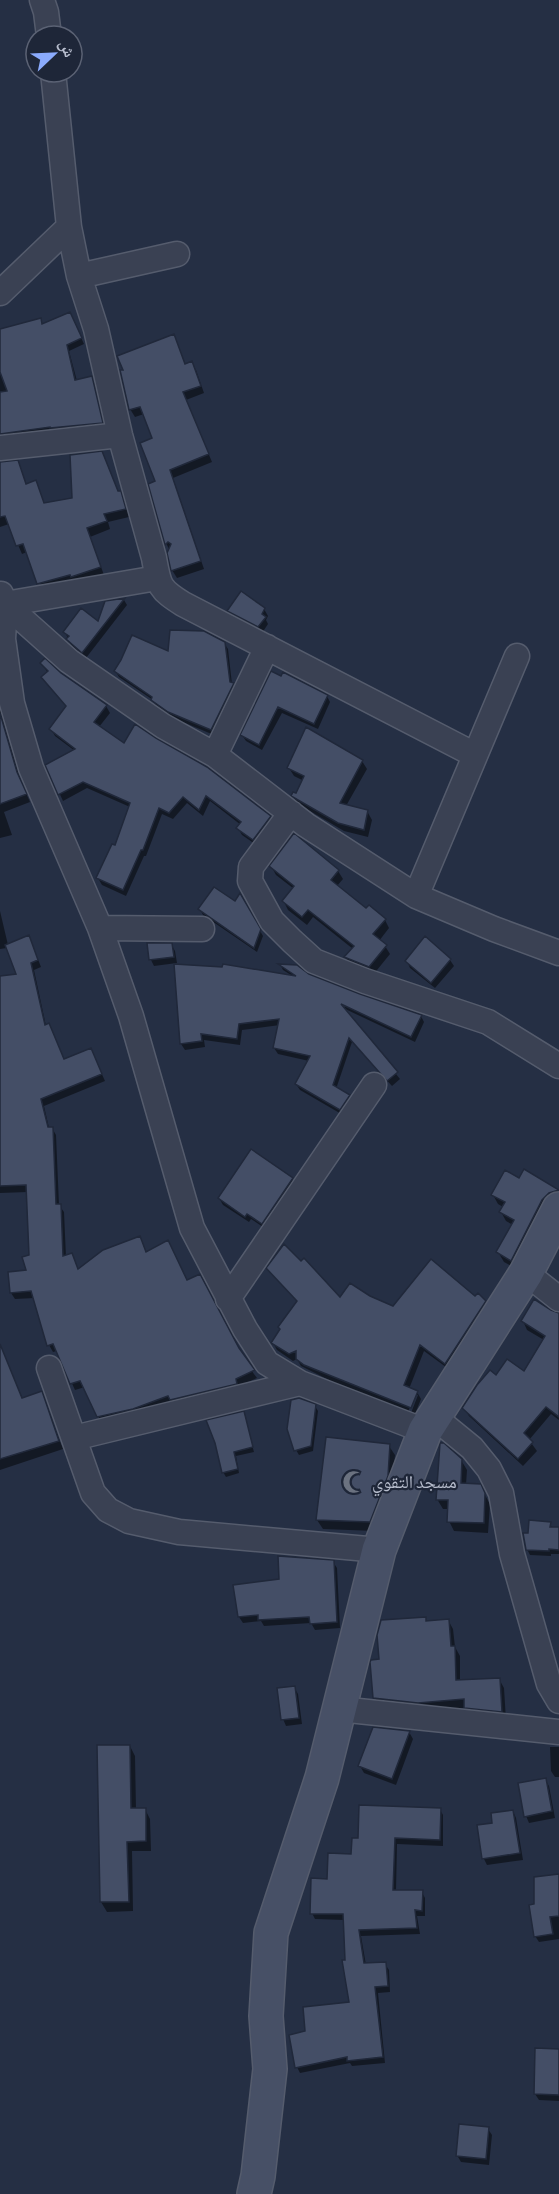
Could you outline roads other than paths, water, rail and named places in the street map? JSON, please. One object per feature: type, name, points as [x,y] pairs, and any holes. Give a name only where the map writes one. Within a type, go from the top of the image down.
[{"type":"main road","points":[[254,2194],[270,2069],[266,2016],[271,1933],[322,1778],[379,1550],[430,1424],[526,1273],[559,1209]]},
{"type":"street","points":[[42,0],[48,24]]},
{"type":"street","points":[[54,84],[69,227],[80,276],[96,329],[120,435],[154,558],[157,578],[164,591],[183,604],[475,755]]},
{"type":"street","points":[[0,293],[69,227]]},
{"type":"street","points":[[80,276],[177,254]]},
{"type":"street","points":[[0,448],[120,435]]},
{"type":"street","points":[[3,598],[157,578]]},
{"type":"street","points":[[3,598],[69,661],[163,726],[215,755],[291,813],[416,896],[494,930],[559,953]]},
{"type":"street","points":[[3,598],[4,650],[12,703],[28,758],[100,928],[131,1016],[192,1227],[228,1299],[244,1329],[267,1363],[300,1383],[430,1424],[472,1448],[489,1469],[501,1493],[512,1554],[549,1684],[559,1701]]},
{"type":"street","points":[[215,755],[267,647]]},
{"type":"street","points":[[416,896],[517,656]]},
{"type":"street","points":[[291,813],[251,867],[250,881],[272,921],[292,941],[314,961],[365,981],[488,1022],[559,1066]]},
{"type":"street","points":[[100,928],[202,929]]},
{"type":"street","points":[[228,1299],[375,1085]]},
{"type":"street","points":[[526,1273],[559,1299]]},
{"type":"street","points":[[49,1368],[93,1493],[108,1510],[129,1521],[179,1532],[379,1550]]},
{"type":"street","points":[[74,1438],[300,1383]]},
{"type":"street","points":[[339,1708],[559,1732]]},
{"type":"place","name":"مسجد التقوي","points":[[354,1482]]}]
